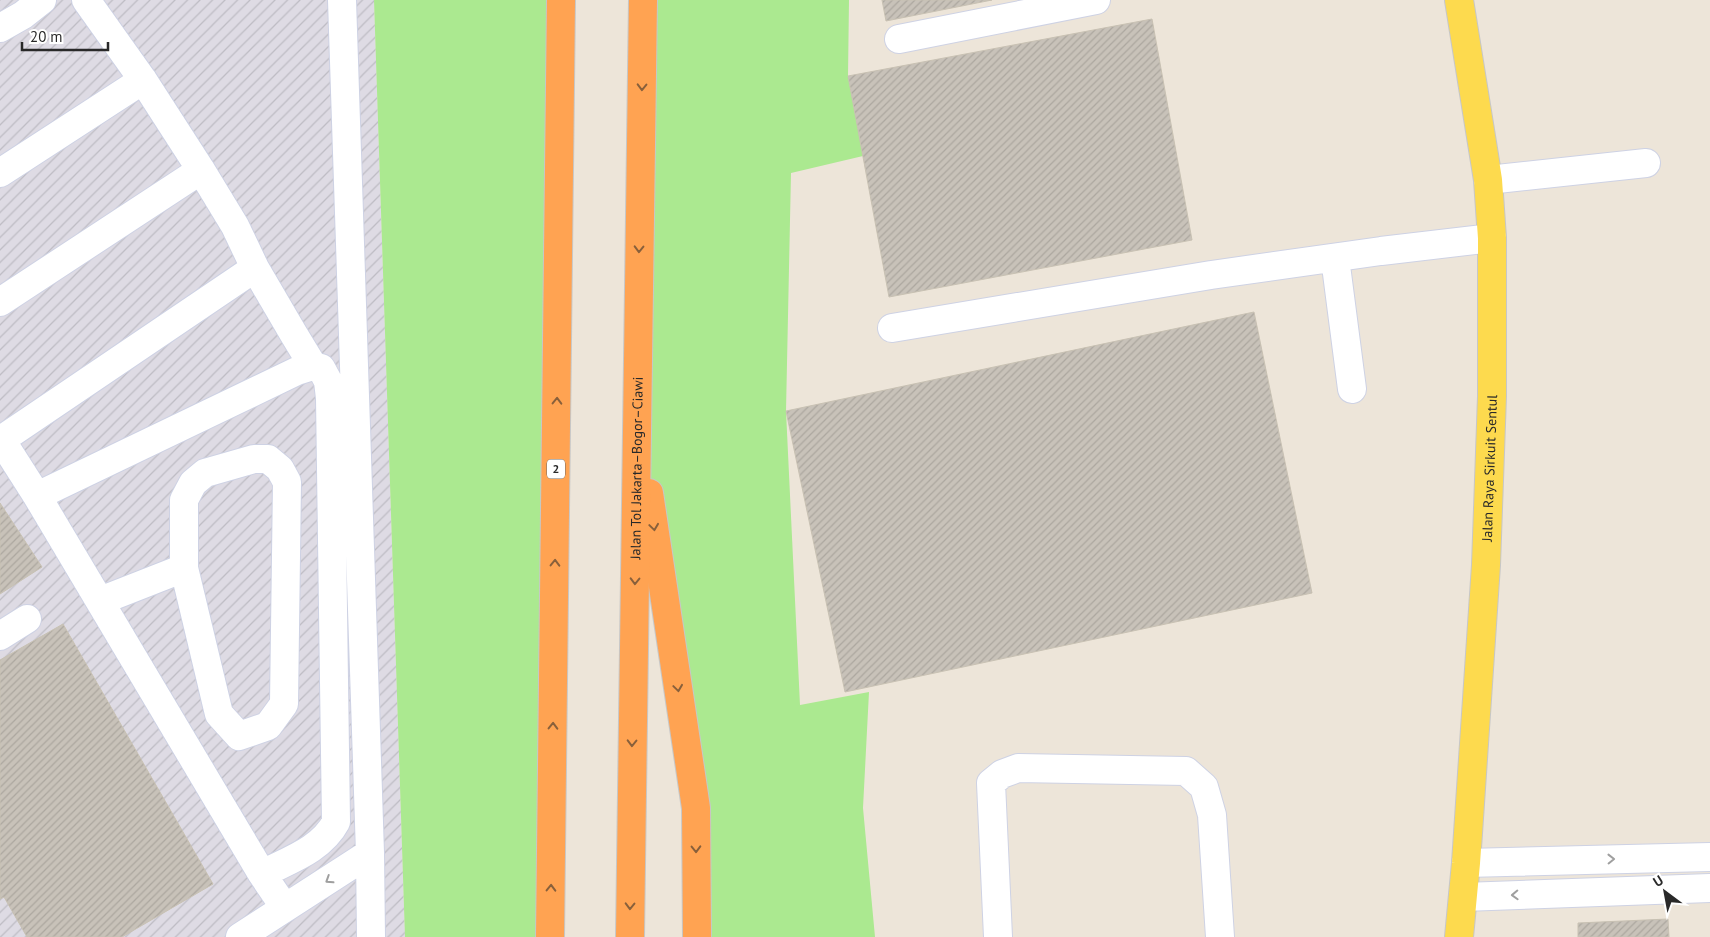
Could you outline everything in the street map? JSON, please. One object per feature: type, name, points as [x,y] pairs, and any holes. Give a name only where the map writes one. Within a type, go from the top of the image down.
[{"type":"highway","name":"2","points":[[550,937],[561,0]]},
{"type":"highway","name":"Jalan Tol Jakarta–Bogor–Ciawi","points":[[630,937],[643,0]]},
{"type":"highway","points":[[637,410],[696,808],[697,937]]},
{"type":"main road","name":"Jalan Raya Sirkuit Sentul","points":[[1459,0],[1488,180],[1492,238],[1492,396],[1486,565],[1466,863],[1459,937]]},
{"type":"street","points":[[0,28],[23,15],[42,0]]},
{"type":"street","points":[[86,0],[143,80],[201,170],[235,226],[255,268],[313,366]]},
{"type":"street","points":[[342,0],[353,390],[370,853],[371,937]]},
{"type":"street","points":[[899,38],[1096,0]]},
{"type":"street","points":[[0,173],[143,80]]},
{"type":"street","points":[[1488,180],[1646,164]]},
{"type":"street","points":[[0,302],[201,170]]},
{"type":"street","points":[[892,328],[1211,274],[1492,238]]},
{"type":"street","points":[[1334,258],[1352,389]]},
{"type":"street","points":[[255,268],[1,439],[100,601],[262,874],[285,908]]},
{"type":"street","points":[[37,496],[296,371],[313,366],[320,368],[328,381],[330,398],[336,822],[330,834],[319,843],[262,874]]},
{"type":"street","points":[[254,459],[268,459],[280,469],[287,482],[284,704],[268,726],[239,736],[219,714],[184,568],[184,500],[192,483],[205,473],[254,459]]},
{"type":"street","points":[[100,601],[184,568]]},
{"type":"street","points":[[0,636],[27,619]]},
{"type":"street","points":[[998,937],[991,783],[1002,774],[1018,768],[1186,771],[1204,787],[1212,815],[1220,937]]},
{"type":"street","points":[[240,937],[370,853]]},
{"type":"street","points":[[1466,863],[1710,857]]},
{"type":"street","points":[[1463,896],[1710,888]]},
{"type":"shaded area","points":[[0,0],[374,0],[405,937],[0,937]]},
{"type":"green space","points":[[374,0],[561,0],[550,937],[405,937]]},
{"type":"green space","points":[[643,0],[849,0],[848,76],[863,156],[791,173],[786,411],[800,705],[869,692],[863,808],[875,937],[697,937],[637,410]]},
{"type":"building","points":[[882,0],[992,0],[886,21]]},
{"type":"building","points":[[1152,19],[1192,240],[889,297],[848,76]]},
{"type":"building","points":[[1254,312],[1312,593],[845,692],[786,411]]},
{"type":"building","points":[[0,503],[42,567],[0,594]]},
{"type":"building","points":[[63,624],[213,884],[122,937],[27,937],[4,897],[0,899],[0,660]]},
{"type":"building","points":[[1668,919],[1669,937],[1578,937],[1578,923]]}]
